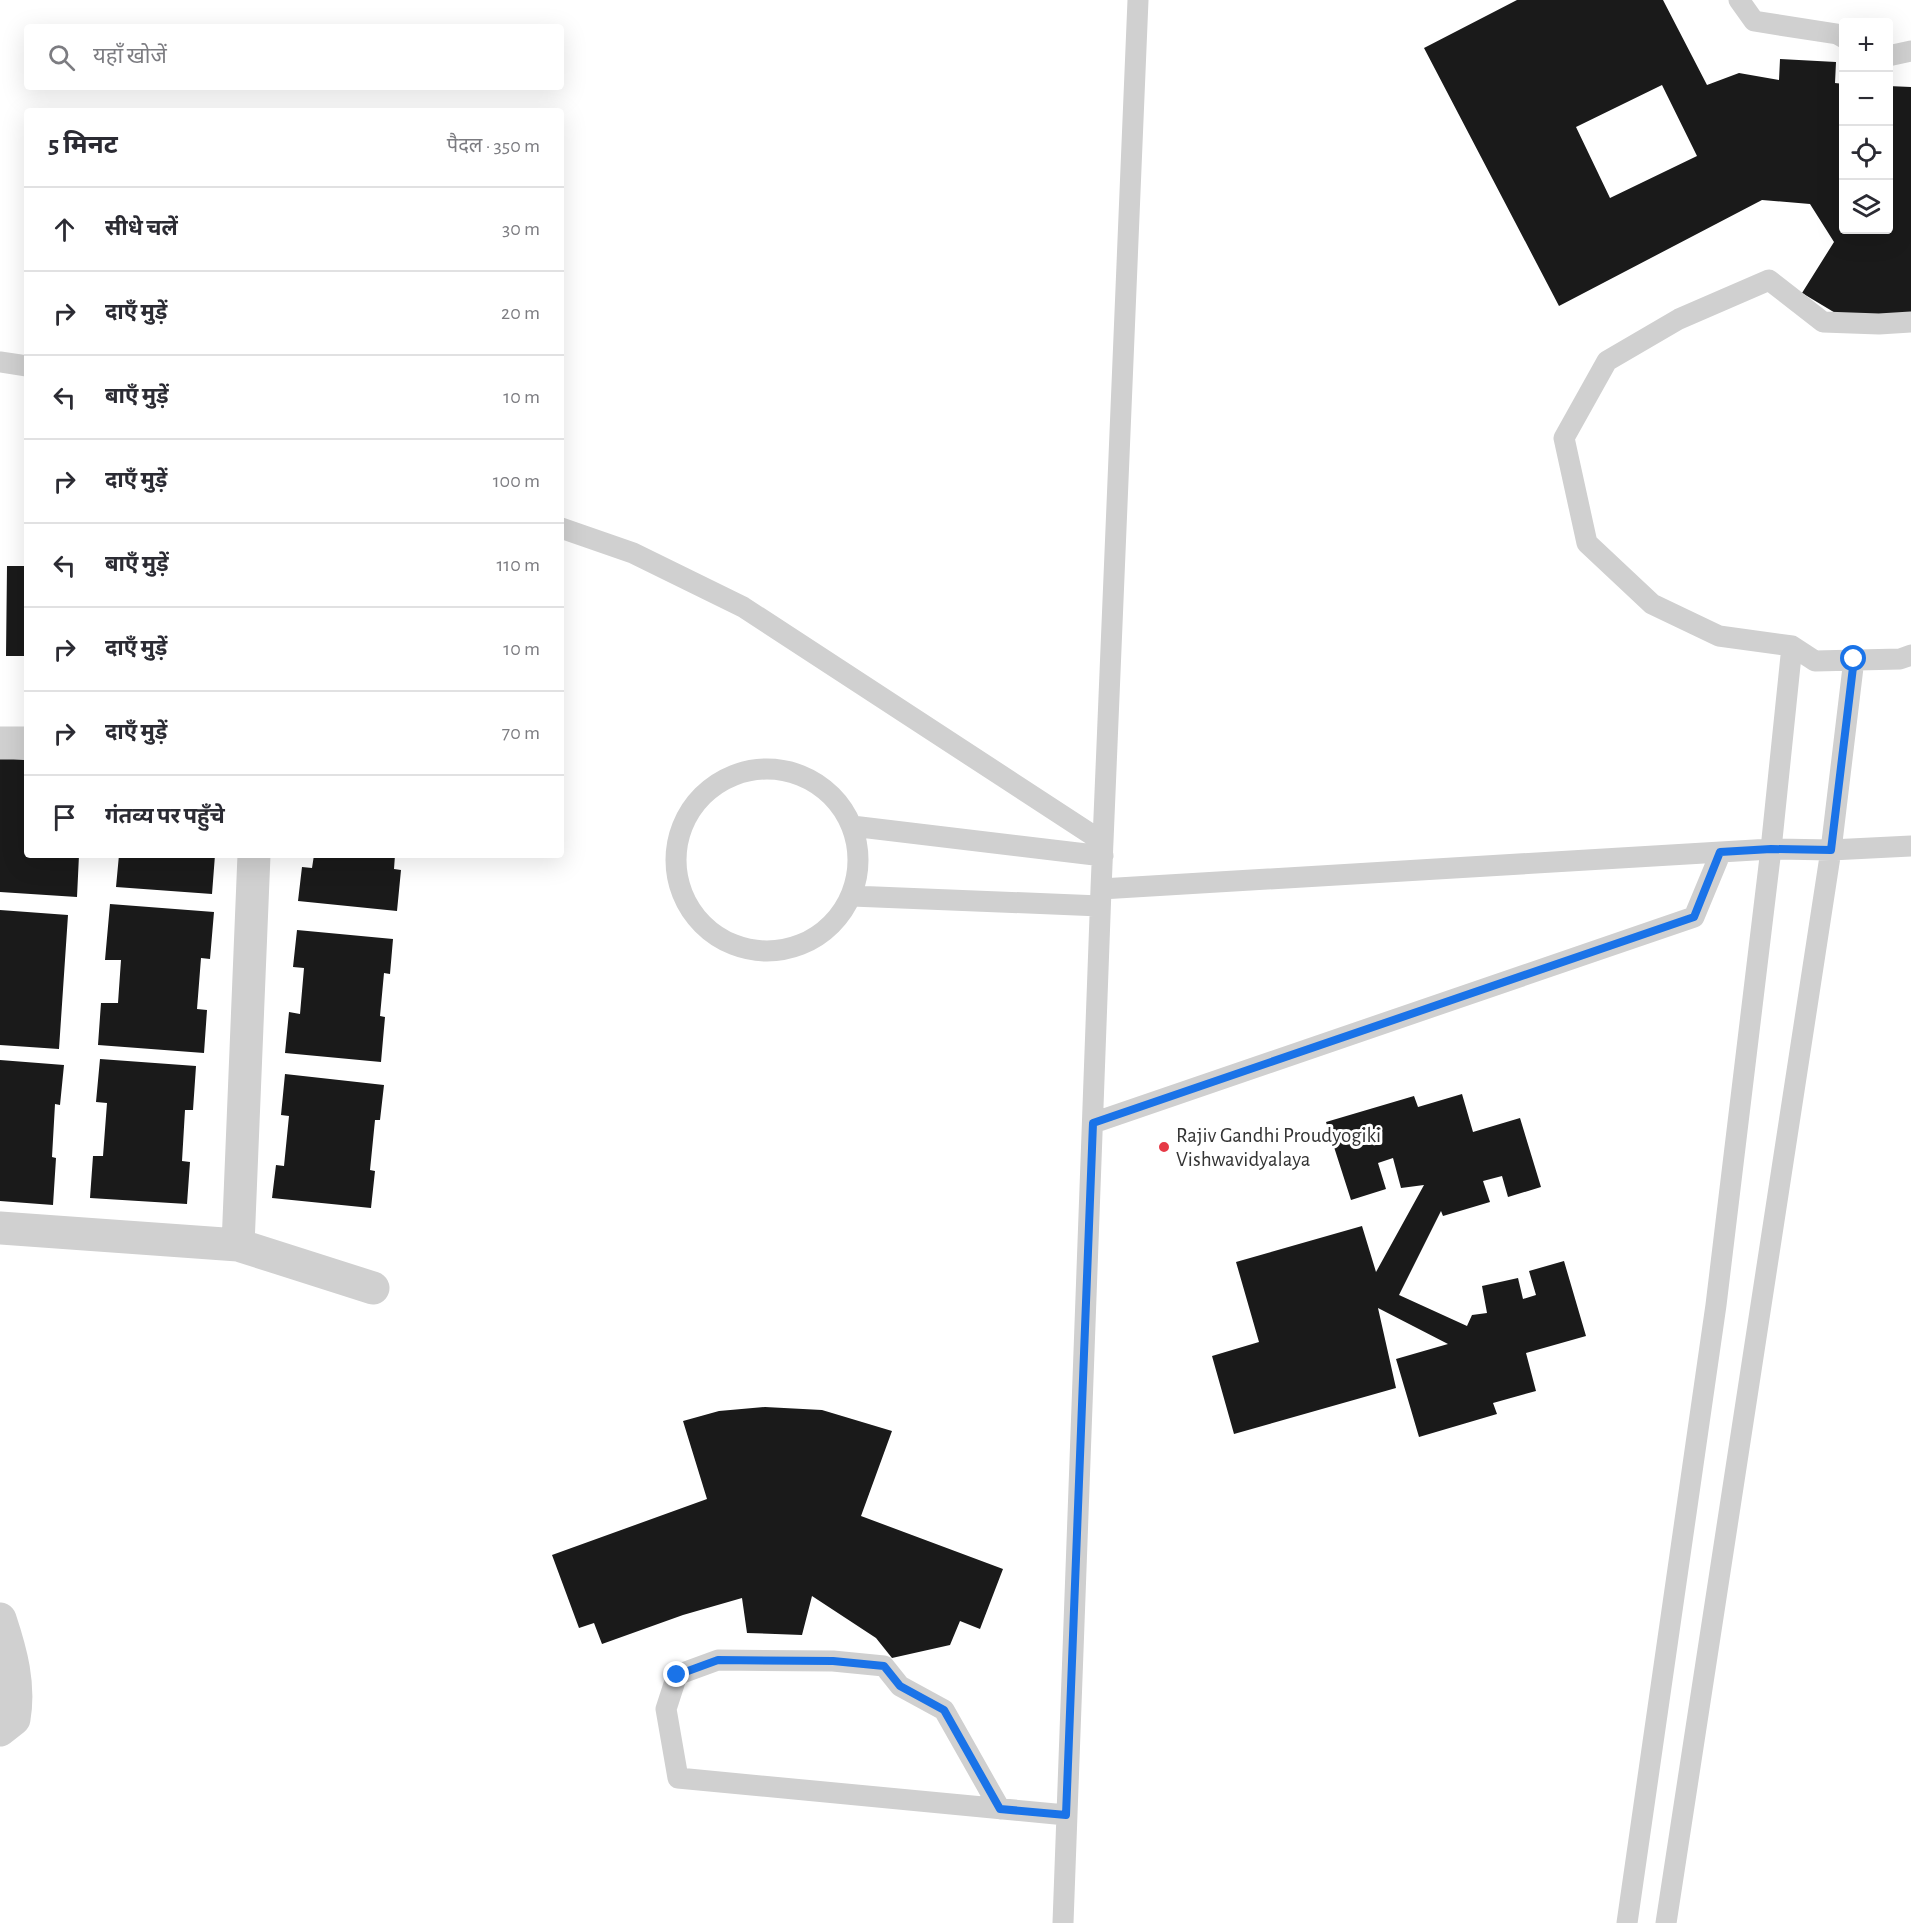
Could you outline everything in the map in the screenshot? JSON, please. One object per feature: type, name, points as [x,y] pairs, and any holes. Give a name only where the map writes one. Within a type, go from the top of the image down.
[{"type":"street","points":[[0,743],[24,743]]},
{"type":"street","points":[[238,1245],[254,858]]},
{"type":"street","points":[[0,1228],[238,1245],[373,1288]]},
{"type":"street","points":[[0,1619],[13,1665],[18,1697],[14,1719],[0,1730]]},
{"type":"lane","points":[[1063,1923],[1101,898],[1138,0]]},
{"type":"lane","points":[[1739,0],[1754,21],[1839,35]]},
{"type":"lane","points":[[1893,55],[1911,51]]},
{"type":"lane","points":[[1911,322],[1879,324],[1823,322],[1769,280],[1679,319],[1607,362],[1564,438],[1587,543],[1652,604],[1719,636],[1792,646],[1815,661],[1900,658],[1911,655]]},
{"type":"lane","points":[[0,362],[24,366]]},
{"type":"lane","points":[[564,529],[633,554],[743,607],[1103,849]]},
{"type":"lane","points":[[1627,1923],[1716,1305],[1771,849],[1792,646]]},
{"type":"lane","points":[[1666,1923],[1831,850],[1854,659]]},
{"type":"lane","points":[[755,770],[779,770],[802,776],[823,788],[840,805],[852,826],[858,849],[858,872],[852,896],[840,916],[823,933],[802,945],[779,951],[755,951],[732,945],[711,933],[694,916],[682,895],[676,872],[676,849],[682,825],[694,805],[711,788],[732,776],[755,770]]},
{"type":"lane","points":[[852,826],[1103,849]]},
{"type":"lane","points":[[852,896],[1101,898],[1720,852],[1911,846]]},
{"type":"lane","points":[[1093,1123],[1694,917],[1720,852]]},
{"type":"lane","points":[[1000,1809],[944,1710],[900,1686],[884,1666],[833,1661],[718,1660],[677,1675],[666,1709],[678,1778],[1000,1809],[1066,1815]]},
{"type":"building","points":[[1517,0],[1663,0],[1707,85],[1739,73],[1779,80],[1780,59],[1836,62],[1835,83],[1839,83],[1839,234],[1893,234],[1893,86],[1911,87],[1911,315],[1837,314],[1802,293],[1834,242],[1810,204],[1762,200],[1559,306],[1424,48]],"holes":[[[1662,85],[1697,156],[1610,198],[1576,127]]]},
{"type":"building","points":[[7,566],[24,566],[24,656],[6,656]]},
{"type":"building","points":[[0,758],[24,760],[24,858],[79,858],[77,897],[0,892]]},
{"type":"building","points":[[119,858],[215,858],[212,894],[116,887]]},
{"type":"building","points":[[314,858],[395,858],[394,869],[401,870],[397,911],[298,901],[302,867],[312,868]]},
{"type":"building","points":[[110,904],[214,912],[210,959],[201,958],[197,1009],[207,1010],[204,1053],[98,1045],[101,1003],[118,1003],[121,960],[105,960]]},
{"type":"building","points":[[0,910],[68,915],[59,1049],[0,1045]]},
{"type":"building","points":[[297,930],[393,939],[390,974],[384,973],[380,1016],[385,1017],[381,1062],[285,1053],[289,1012],[300,1014],[304,968],[293,967]]},
{"type":"building","points":[[100,1059],[196,1066],[193,1110],[185,1110],[182,1161],[190,1162],[187,1204],[90,1198],[93,1156],[103,1156],[107,1103],[96,1102]]},
{"type":"building","points":[[0,1060],[64,1065],[60,1105],[55,1104],[52,1157],[56,1158],[53,1205],[0,1201]]},
{"type":"building","points":[[285,1074],[384,1085],[380,1120],[375,1120],[370,1170],[375,1171],[371,1208],[272,1198],[276,1165],[284,1166],[289,1116],[281,1115]]},
{"type":"building","points":[[1462,1094],[1473,1132],[1520,1118],[1541,1187],[1508,1197],[1502,1176],[1483,1181],[1490,1202],[1443,1216],[1441,1211],[1399,1295],[1467,1326],[1472,1315],[1487,1313],[1482,1286],[1518,1278],[1523,1299],[1536,1295],[1529,1271],[1564,1261],[1586,1336],[1526,1353],[1536,1391],[1493,1403],[1497,1414],[1419,1437],[1396,1359],[1448,1344],[1378,1308],[1396,1388],[1234,1434],[1212,1356],[1259,1342],[1236,1262],[1362,1226],[1376,1272],[1424,1185],[1401,1188],[1393,1158],[1378,1163],[1386,1189],[1351,1200],[1326,1122],[1414,1096],[1418,1107]]},
{"type":"building","points":[[765,1407],[822,1410],[892,1431],[861,1516],[1003,1569],[980,1629],[960,1621],[950,1645],[892,1658],[876,1638],[812,1596],[802,1635],[747,1633],[742,1598],[683,1615],[602,1644],[594,1623],[579,1628],[552,1555],[707,1499],[683,1421],[719,1411]]},
{"type":"place","name":"Rajiv Gandhi Proudyogiki Vishwavidyalaya","points":[[1164,1147]]},
{"type":"route","points":[[677,1675],[718,1660],[833,1661],[884,1666],[900,1686],[944,1710],[1000,1809],[1066,1815],[1093,1123],[1694,917],[1720,852],[1771,849],[1831,850],[1854,659]]}]
